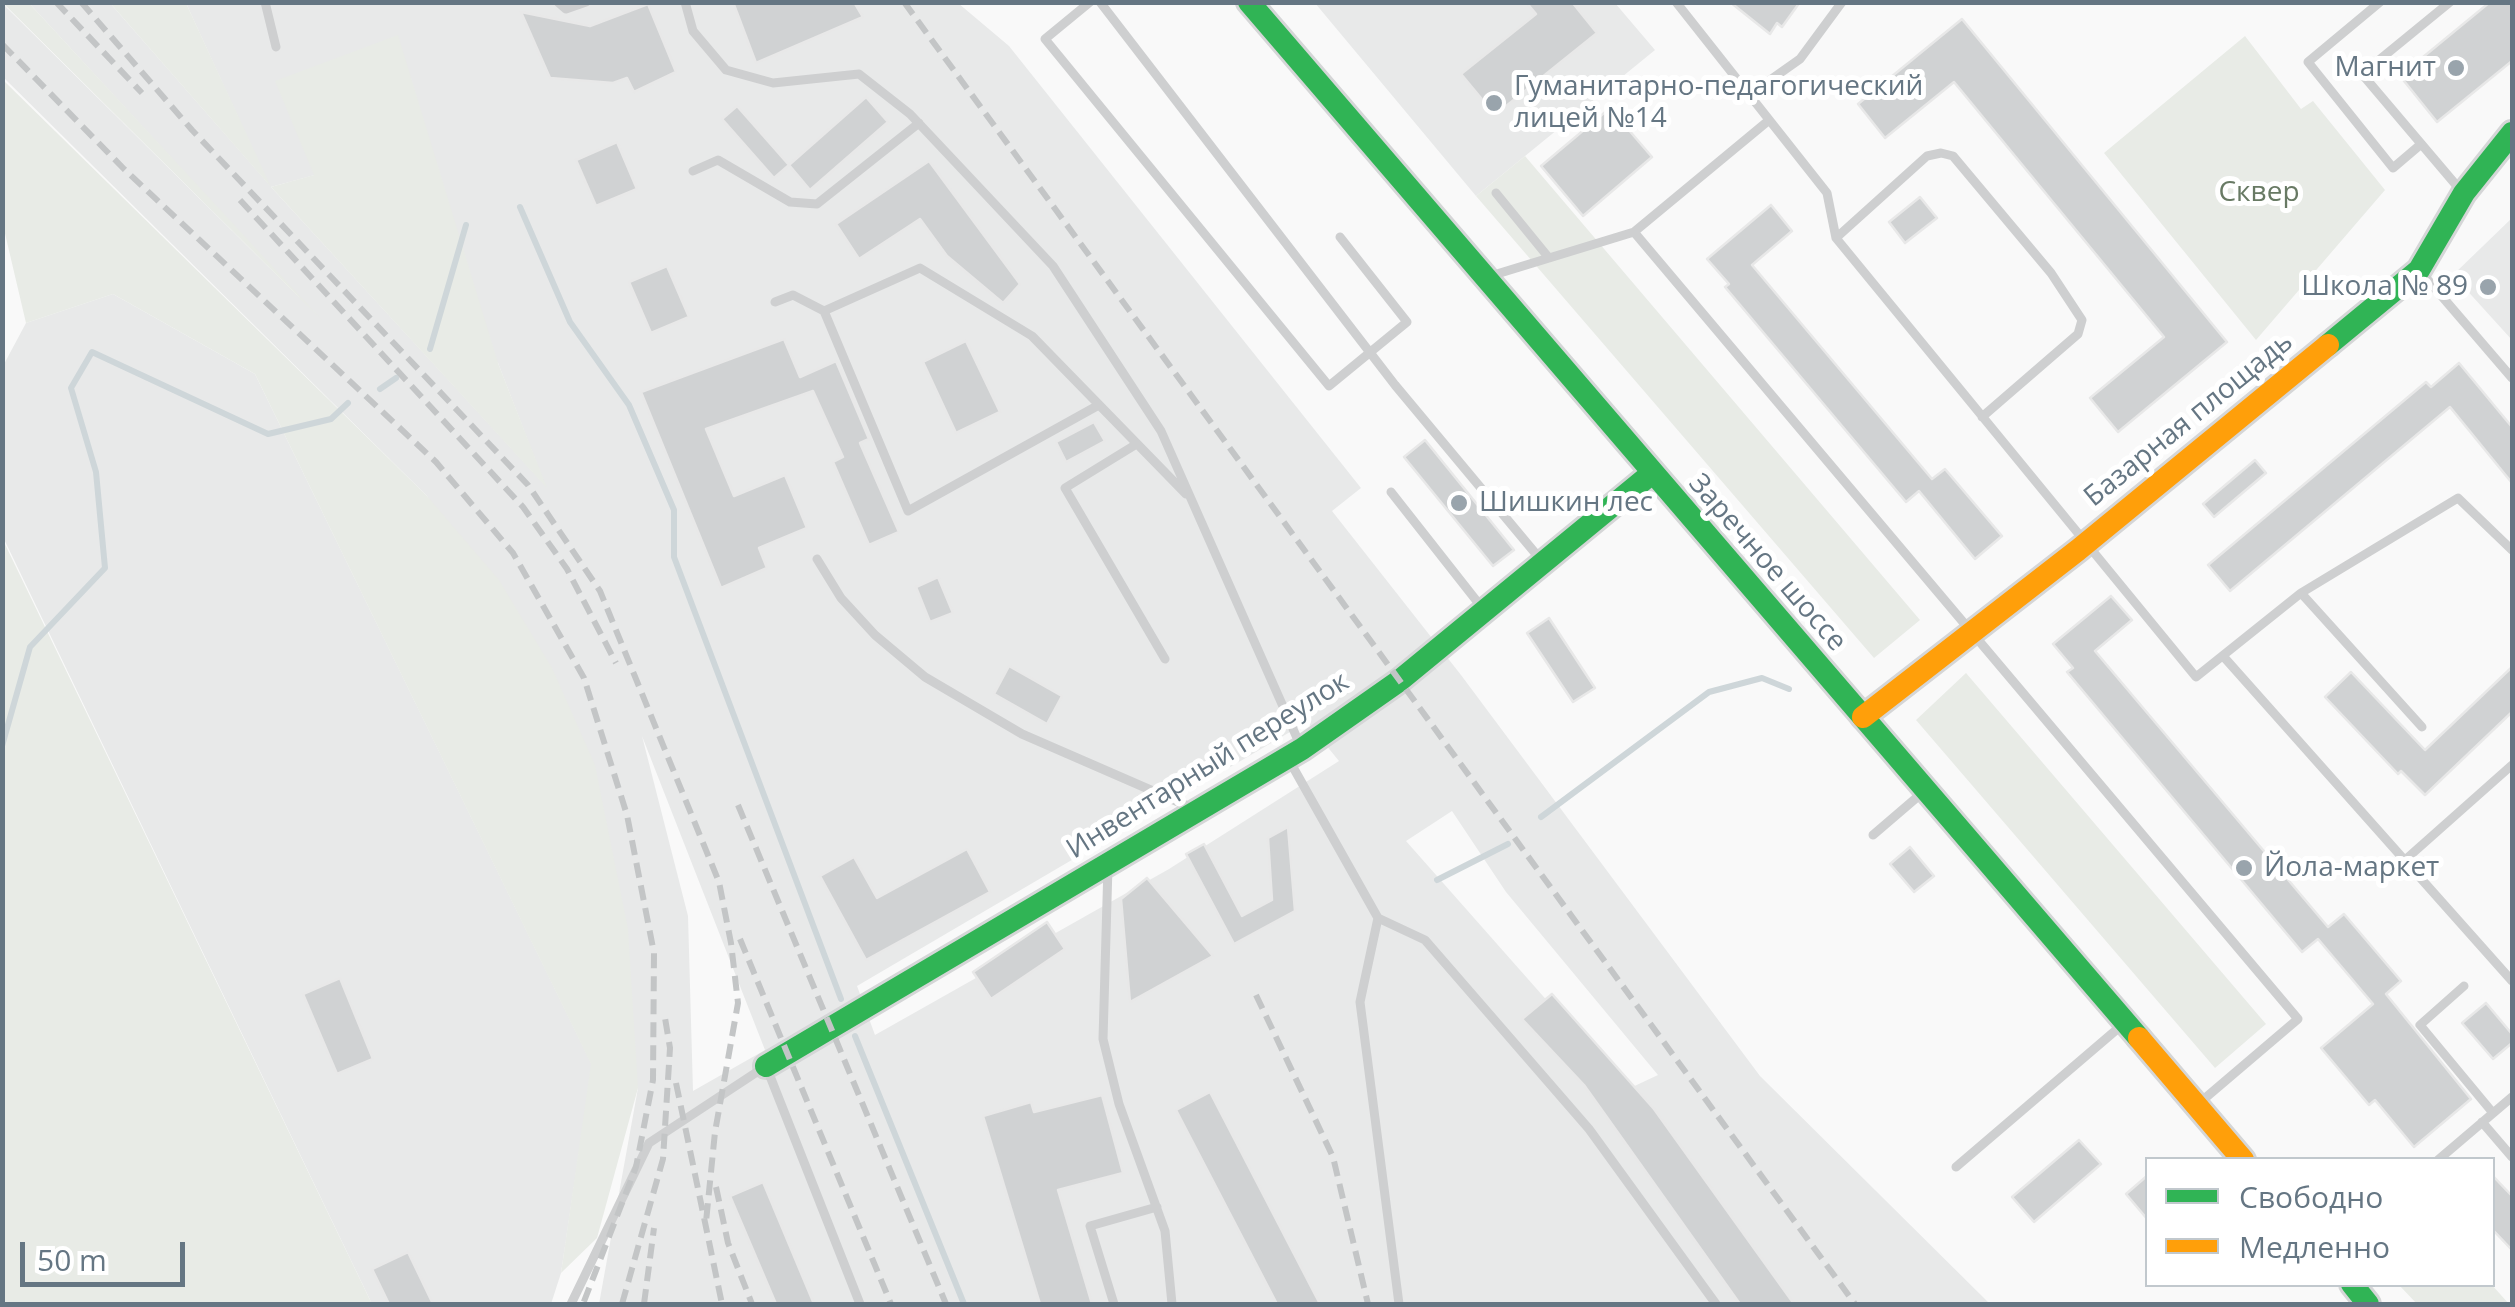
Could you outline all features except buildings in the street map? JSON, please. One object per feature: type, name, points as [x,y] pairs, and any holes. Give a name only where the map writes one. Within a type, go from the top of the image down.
[{"type":"street","name":"Заречное шоссе","points":[[1248,2],[2239,1157]]},
{"type":"street","name":"Базарная площадь","points":[[1863,718],[2085,544],[2419,270],[2464,194],[2512,133]]},
{"type":"street","name":"Инвентарный переулок","points":[[766,1066],[1295,753],[1400,680],[1650,474]]},
{"type":"lane","points":[[265,2],[276,47]]},
{"type":"lane","points":[[558,2],[566,9],[586,2]]},
{"type":"lane","points":[[685,2],[693,32],[726,70],[774,83],[859,74],[919,124],[1054,266],[1160,430],[1295,753],[1378,918],[1425,940],[1589,1129],[1716,1304]]},
{"type":"lane","points":[[1090,2],[1046,39],[1330,386],[1407,322],[1340,237]]},
{"type":"lane","points":[[1100,2],[1370,353],[1542,562]]},
{"type":"lane","points":[[1676,2],[1826,193],[1836,238],[2196,677],[2301,593],[2458,498],[2512,550]]},
{"type":"lane","points":[[1749,95],[1800,59],[1842,2]]},
{"type":"lane","points":[[2380,2],[2308,62],[2392,168],[2420,145]]},
{"type":"lane","points":[[2450,2],[2362,74],[2464,194]]},
{"type":"lane","points":[[1484,278],[1634,232],[1768,121]]},
{"type":"lane","points":[[693,171],[718,160],[790,202],[817,204],[919,124]]},
{"type":"lane","points":[[1836,238],[1927,156],[1940,153],[1952,156],[2051,273],[2082,320],[2078,334],[1982,417]]},
{"type":"lane","points":[[1496,193],[1549,258]]},
{"type":"lane","points":[[1634,232],[1970,635],[2298,1018],[2196,1106]]},
{"type":"lane","points":[[824,311],[920,268],[1032,336],[1191,500]]},
{"type":"lane","points":[[2419,270],[2512,378]]},
{"type":"lane","points":[[774,302],[793,295],[824,311],[908,511],[1097,406]]},
{"type":"lane","points":[[1136,446],[1065,488],[1165,659]]},
{"type":"lane","points":[[1391,492],[1484,611]]},
{"type":"lane","points":[[817,559],[841,598],[874,635],[925,677],[1022,734],[1199,810]]},
{"type":"lane","points":[[2301,593],[2422,727]]},
{"type":"lane","points":[[2223,656],[2512,981]]},
{"type":"lane","points":[[2405,860],[2512,765]]},
{"type":"lane","points":[[1872,835],[1924,792]]},
{"type":"lane","points":[[1108,864],[1104,1039],[1119,1104],[1165,1231],[1172,1304]]},
{"type":"lane","points":[[1378,918],[1360,1002],[1399,1304]]},
{"type":"lane","points":[[2464,986],[2420,1025],[2493,1113]]},
{"type":"lane","points":[[1956,1168],[2124,1024]]},
{"type":"lane","points":[[571,1304],[650,1142],[766,1066],[860,1304]]},
{"type":"lane","points":[[2441,1157],[2512,1096]]},
{"type":"lane","points":[[2482,1122],[2512,1157]]},
{"type":"lane","points":[[1114,1304],[1090,1226],[1156,1208]]},
{"type":"shaded area","points":[[2,3],[300,298],[29,3],[110,3],[268,183],[186,3],[958,3],[1009,46],[1361,488],[1332,511],[1461,675],[1760,1076],[1990,1304],[599,1304],[638,1088],[427,496],[3,77]],"holes":[[[315,175],[498,363],[545,485],[271,187]],[[1307,722],[1339,761],[1169,869],[875,1035],[857,986]],[[642,736],[765,1050],[693,1091],[688,916]],[[1452,811],[1506,892],[1658,1075],[1626,1090],[1406,841]]]},
{"type":"shaded area","name":"Гуманитарно-педагогический лицей №14","points":[[1315,3],[1615,3],[1655,50],[1476,196]]},
{"type":"shaded area","name":"Школа № 89","points":[[2512,218],[2512,340],[2453,275]]},
{"type":"shaded area","points":[[113,294],[255,374],[592,1065],[561,1273],[551,1304],[372,1304],[3,537],[3,366],[26,323]]},
{"type":"green space","points":[[3,3],[29,3],[322,320]]},
{"type":"green space","points":[[110,3],[186,3],[271,187]]},
{"type":"green space","points":[[398,35],[498,363],[547,488],[271,187],[314,175],[275,81]]},
{"type":"green space","name":"Сквер","points":[[2245,36],[2301,109],[2313,101],[2385,190],[2256,340],[2104,153]]},
{"type":"green space","points":[[2,79],[427,496],[499,580],[552,668],[595,765],[628,929],[638,1088],[597,1238],[561,1273],[591,1064],[255,374],[113,294],[26,323],[3,225]]},
{"type":"green space","points":[[1525,156],[1920,620],[1874,658],[1476,196]]},
{"type":"green space","points":[[2,538],[131,805],[372,1304],[3,1304]]},
{"type":"green space","points":[[1966,673],[2266,1024],[2215,1068],[1916,720]]},
{"type":"green space","points":[[2401,1287],[2494,1287],[2509,1304],[2417,1304]]},
{"type":"waterway","points":[[520,207],[570,322],[629,405],[674,510],[674,557],[841,999]]},
{"type":"waterway","points":[[430,349],[466,225]]},
{"type":"waterway","points":[[2,746],[30,647],[105,568],[96,472],[71,388],[92,352],[268,434],[331,419],[348,403]]},
{"type":"waterway","points":[[380,389],[396,378]]},
{"type":"waterway","points":[[1541,817],[1709,692],[1762,678],[1789,689]]},
{"type":"waterway","points":[[1437,880],[1508,844]]},
{"type":"waterway","points":[[855,1036],[964,1304]]},
{"type":"railway","points":[[56,2],[142,93]]},
{"type":"railway","points":[[81,2],[192,130],[528,485],[600,591],[719,882],[731,943],[738,1003],[715,1132],[706,1222]]},
{"type":"railway","points":[[904,2],[1855,1304]]},
{"type":"railway","points":[[2,44],[124,169],[436,462],[513,553],[584,678],[627,815],[654,953],[653,1080],[636,1167],[583,1304]]},
{"type":"railway","points":[[240,200],[523,507],[567,569],[616,663]]},
{"type":"railway","points":[[738,805],[946,1304]]},
{"type":"railway","points":[[740,939],[891,1304]]},
{"type":"railway","points":[[1256,995],[1333,1157],[1368,1304]]},
{"type":"railway","points":[[622,1304],[663,1159],[670,1048],[664,1012]]},
{"type":"railway","points":[[676,1083],[722,1304]]},
{"type":"railway","points":[[716,1187],[728,1243],[752,1304]]},
{"type":"railway","points":[[644,1304],[654,1228]]},
{"type":"traffic: fast","points":[[1249,2],[2139,1038]]},
{"type":"traffic: fast","points":[[2328,345],[2419,270],[2464,193],[2512,133]]},
{"type":"traffic: fast","points":[[766,1066],[1302,749],[1399,681],[1651,474]]},
{"type":"traffic: fast","points":[[2354,1287],[2368,1304]]},
{"type":"traffic: slow","points":[[1863,717],[2078,550],[2328,345]]},
{"type":"traffic: slow","points":[[2139,1038],[2240,1157]]},
{"type":"place","name":"Магнит","points":[[2456,68]]},
{"type":"place","name":"Гуманитарно-педагогический лицей №14","points":[[1494,103]]},
{"type":"place","name":"Школа № 89","points":[[2488,287]]},
{"type":"place","name":"Шишкин лес","points":[[1459,503]]},
{"type":"place","name":"Йола-маркет","points":[[2244,868]]}]
